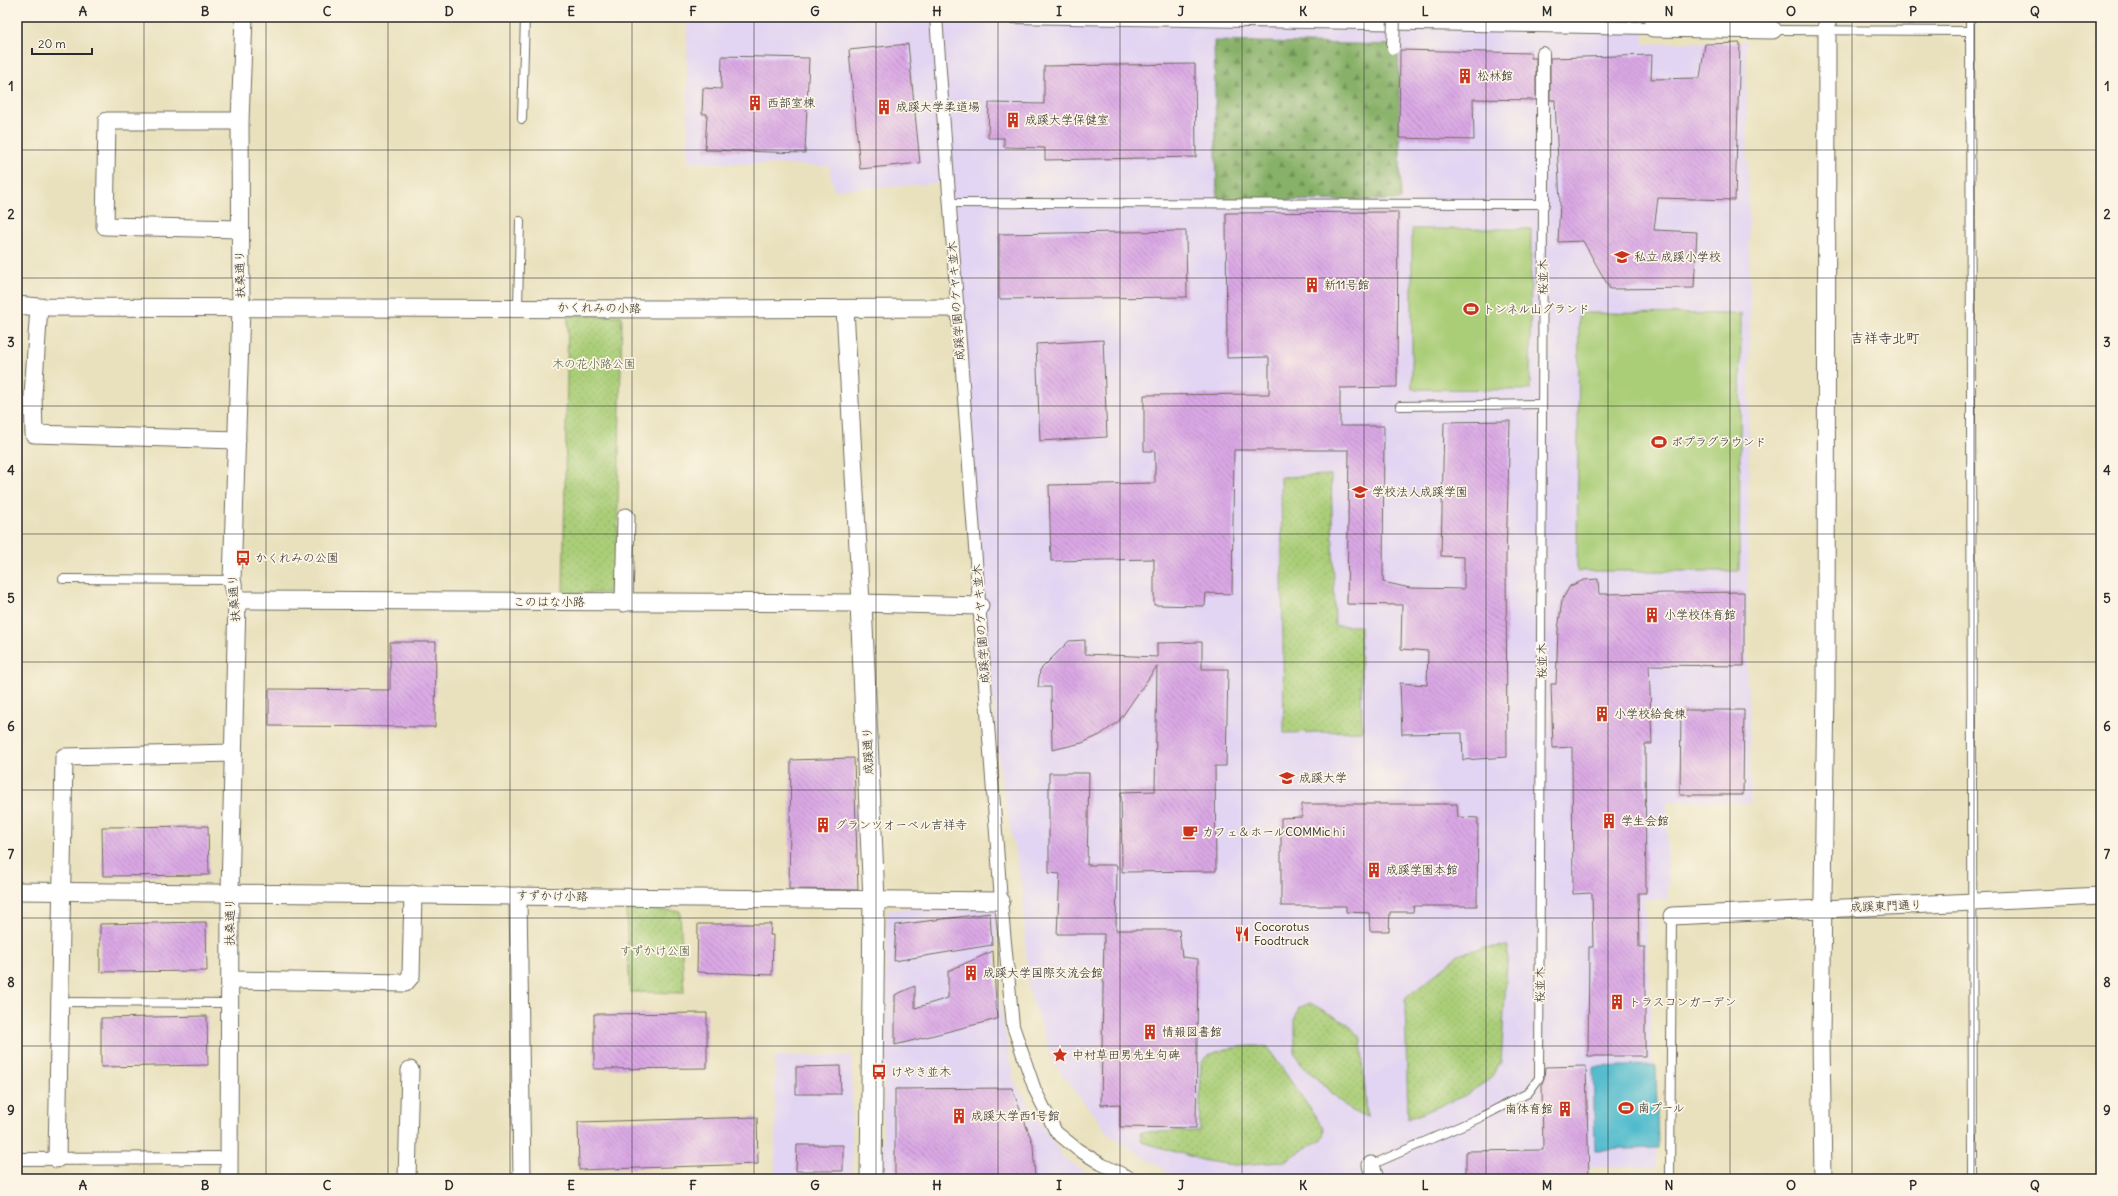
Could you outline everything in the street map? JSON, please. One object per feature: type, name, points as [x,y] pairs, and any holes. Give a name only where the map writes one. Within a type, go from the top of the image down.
[{"type":"street","name":"扶桑通り","points":[[228,1179],[230,892],[237,600],[232,580],[241,308],[240,121],[244,17]]},
{"type":"street","name":"成蹊学園のケヤキ並木","points":[[936,17],[948,203],[980,606],[1001,902],[1013,1026],[1035,1090],[1056,1132],[1077,1149],[1102,1164],[1133,1179]]},
{"type":"street","points":[[1012,17],[1653,23],[1773,30]]},
{"type":"street","points":[[1393,48],[1394,17]]},
{"type":"street","points":[[1822,1179],[1821,1037],[1823,908],[1827,24]]},
{"type":"street","name":"桜並木","points":[[1543,52],[1543,204]]},
{"type":"street","points":[[240,121],[107,121],[105,226],[240,229]]},
{"type":"street","name":"かくれみの小路","points":[[17,305],[39,307],[241,308],[956,308]]},
{"type":"street","points":[[39,307],[33,395],[34,434],[237,440]]},
{"type":"street","points":[[845,309],[861,603]]},
{"type":"street","points":[[624,603],[626,517]]},
{"type":"street","name":"このはな小路","points":[[237,600],[861,603],[980,606]]},
{"type":"street","name":"成蹊通り","points":[[861,603],[874,900],[871,1179]]},
{"type":"street","points":[[56,1159],[60,891],[64,757],[233,753]]},
{"type":"street","name":"すずかけ小路","points":[[17,891],[413,894],[1001,902]]},
{"type":"street","points":[[230,980],[405,983],[411,976],[413,894]]},
{"type":"street","points":[[518,896],[522,1179]]},
{"type":"street","name":"成蹊東門通り","points":[[1672,916],[2101,896]]},
{"type":"street","points":[[407,1179],[410,1070]]},
{"type":"street","points":[[17,1159],[229,1158]]},
{"type":"lane","points":[[522,119],[525,17]]},
{"type":"lane","points":[[1970,17],[1973,1179]]},
{"type":"lane","points":[[1773,30],[1827,24],[1970,31]]},
{"type":"lane","points":[[948,203],[1543,204]]},
{"type":"lane","name":"桜並木","points":[[1373,1172],[1528,1093],[1539,1078],[1543,204]]},
{"type":"lane","points":[[518,307],[520,221]]},
{"type":"lane","points":[[1400,406],[1542,404]]},
{"type":"lane","points":[[63,579],[232,580]]},
{"type":"lane","points":[[1670,1179],[1672,916]]},
{"type":"lane","points":[[59,1002],[230,1003]]},
{"type":"shaded area","name":"学校法人成蹊学園","points":[[453,17],[1643,17],[1643,44],[1746,41],[1750,302],[1747,682],[1749,705],[1751,803],[1667,801],[1668,899],[1645,900],[1657,1167],[1577,1167],[1578,1179],[1179,1179],[1110,1135],[1054,1064],[1028,988],[1023,895],[1001,778],[941,183],[834,190],[829,166],[688,162],[687,21]]},
{"type":"shaded area","points":[[997,905],[996,984],[1014,1081],[1063,1158],[1099,1179],[882,1179],[887,910]]},
{"type":"shaded area","points":[[775,1056],[852,1056],[852,1179],[775,1179]]},
{"type":"green space","points":[[1595,17],[1640,17],[1640,25],[1595,26]]},
{"type":"green space","points":[[1214,41],[1398,45],[1401,200],[1217,201]]},
{"type":"green space","name":"トンネル山グランド","points":[[1412,229],[1531,229],[1530,390],[1412,389]]},
{"type":"green space","name":"ポプラグラウンド","points":[[1579,313],[1741,314],[1739,571],[1577,571]]},
{"type":"green space","name":"木の花小路公園","points":[[568,315],[622,316],[616,593],[563,593]]},
{"type":"green space","points":[[1331,475],[1335,626],[1360,626],[1362,731],[1284,733],[1281,477]]},
{"type":"green space","name":"すずかけ公園","points":[[626,910],[680,911],[684,993],[630,992]]},
{"type":"green space","points":[[1508,946],[1501,1062],[1490,1079],[1464,1096],[1408,1119],[1405,999],[1461,953],[1483,948]]},
{"type":"green space","points":[[1310,1003],[1348,1024],[1361,1039],[1367,1117],[1350,1110],[1301,1064],[1295,1053],[1295,1018],[1299,1008]]},
{"type":"green space","points":[[1257,1046],[1268,1048],[1324,1129],[1323,1138],[1283,1162],[1234,1165],[1206,1161],[1142,1142],[1140,1132],[1199,1131],[1201,1063],[1205,1058],[1218,1051]]},
{"type":"water","name":"南プール","points":[[1656,1065],[1658,1148],[1595,1150],[1593,1067]]},
{"type":"building","points":[[1740,43],[1735,200],[1658,198],[1654,230],[1697,232],[1694,288],[1610,289],[1583,241],[1558,242],[1560,203],[1555,100],[1550,100],[1550,58],[1652,55],[1651,79],[1700,78],[1705,44]]},
{"type":"building","name":"成蹊大学柔道場","points":[[908,44],[920,163],[860,169],[849,50]]},
{"type":"building","name":"松林館","points":[[1400,50],[1531,53],[1531,58],[1536,58],[1536,100],[1473,99],[1474,140],[1399,138]]},
{"type":"building","points":[[722,56],[809,58],[805,153],[705,150],[707,114],[702,114],[703,88],[721,89]]},
{"type":"building","points":[[1195,64],[1196,157],[1045,160],[1045,148],[1004,147],[1004,138],[988,138],[989,103],[1044,104],[1044,66]]},
{"type":"building","points":[[1398,212],[1397,387],[1340,388],[1340,426],[1384,426],[1383,582],[1410,588],[1464,589],[1464,557],[1441,556],[1444,422],[1510,421],[1506,558],[1507,757],[1463,760],[1462,733],[1402,734],[1400,683],[1427,685],[1428,651],[1401,649],[1402,605],[1347,604],[1349,450],[1234,450],[1232,594],[1206,593],[1205,606],[1154,605],[1154,559],[1051,561],[1049,485],[1155,483],[1155,451],[1144,451],[1144,395],[1269,394],[1269,357],[1227,358],[1226,213]]},
{"type":"building","points":[[1186,231],[1187,297],[999,299],[999,234]]},
{"type":"building","points":[[1103,340],[1107,437],[1040,441],[1036,344]]},
{"type":"building","points":[[1598,579],[1599,594],[1744,592],[1744,666],[1649,665],[1652,744],[1645,744],[1646,893],[1638,893],[1639,947],[1645,947],[1645,1056],[1588,1056],[1589,947],[1593,947],[1592,893],[1573,894],[1572,747],[1553,748],[1551,684],[1556,684],[1558,630],[1562,600],[1570,586],[1584,580]]},
{"type":"building","points":[[1085,640],[1085,654],[1157,657],[1157,643],[1202,642],[1202,669],[1228,669],[1226,766],[1215,766],[1216,871],[1122,872],[1121,792],[1155,791],[1157,666],[1119,721],[1100,735],[1082,743],[1052,750],[1051,687],[1038,687],[1040,670],[1069,641]]},
{"type":"building","points":[[390,642],[436,642],[435,727],[269,726],[269,689],[390,690]]},
{"type":"building","points":[[1681,710],[1744,710],[1743,795],[1680,795]]},
{"type":"building","name":"グランツオーベル吉祥寺","points":[[854,758],[858,890],[789,889],[791,760]]},
{"type":"building","name":"情報図書館","points":[[1049,773],[1089,773],[1087,865],[1117,865],[1116,930],[1179,930],[1182,957],[1198,959],[1196,1128],[1120,1127],[1120,1104],[1101,1105],[1104,934],[1057,934],[1060,874],[1049,873]]},
{"type":"building","name":"成蹊学園本館","points":[[1302,804],[1457,804],[1458,817],[1478,818],[1477,906],[1414,906],[1413,912],[1390,912],[1389,931],[1370,931],[1369,913],[1346,912],[1346,906],[1281,906],[1281,818],[1302,817]]},
{"type":"building","points":[[208,826],[209,875],[103,876],[102,827]]},
{"type":"building","points":[[990,913],[992,945],[894,961],[896,925]]},
{"type":"building","points":[[206,922],[207,971],[100,972],[100,924]]},
{"type":"building","points":[[698,924],[771,924],[770,935],[773,935],[772,975],[697,972]]},
{"type":"building","points":[[993,951],[997,1019],[895,1045],[895,995],[915,986],[915,1008],[948,998],[948,971]]},
{"type":"building","points":[[707,1013],[707,1068],[594,1069],[594,1014]]},
{"type":"building","points":[[207,1016],[208,1065],[101,1067],[101,1018]]},
{"type":"building","points":[[840,1066],[841,1094],[796,1094],[796,1067]]},
{"type":"building","points":[[1586,1066],[1589,1179],[1466,1179],[1466,1151],[1543,1150],[1542,1083],[1545,1067]]},
{"type":"building","name":"成蹊大学西1号館","points":[[1012,1088],[1033,1144],[1035,1179],[895,1179],[895,1089]]},
{"type":"building","points":[[757,1117],[758,1164],[579,1170],[578,1122]]},
{"type":"building","points":[[797,1145],[843,1145],[843,1171],[796,1171]]},
{"type":"place","name":"松林館","points":[[1465,76]]},
{"type":"place","name":"西部室棟","points":[[755,103]]},
{"type":"place","name":"成蹊大学柔道場","points":[[884,107]]},
{"type":"place","name":"成蹊大学保健室","points":[[1013,120]]},
{"type":"place","name":"私立 成蹊小学校","points":[[1622,257]]},
{"type":"place","name":"新11号館","points":[[1312,285]]},
{"type":"place","name":"トンネル山グランド","points":[[1471,309]]},
{"type":"place","name":"ポプラグラウンド","points":[[1659,442]]},
{"type":"place","name":"学校法人成蹊学園","points":[[1360,492]]},
{"type":"place","name":"かくれみの公園","points":[[243,558]]},
{"type":"place","name":"小学校体育館","points":[[1652,615]]},
{"type":"place","name":"小学校給食棟","points":[[1602,714]]},
{"type":"place","name":"成蹊大学","points":[[1287,778]]},
{"type":"place","name":"学生会館","points":[[1609,821]]},
{"type":"place","name":"グランツオーベル吉祥寺","points":[[823,825]]},
{"type":"place","name":"カフェ＆ホールCOMMicｈi","points":[[1190,832]]},
{"type":"place","name":"成蹊学園本館","points":[[1374,870]]},
{"type":"place","name":"Cocorotus Foodtruck","points":[[1242,934]]},
{"type":"place","name":"成蹊大学国際交流会館","points":[[971,973]]},
{"type":"place","name":"トラスコンガーデン","points":[[1617,1002]]},
{"type":"place","name":"情報図書館","points":[[1150,1032]]},
{"type":"place","name":"中村草田男先生句碑","points":[[1060,1055]]},
{"type":"place","name":"けやき並木","points":[[879,1072]]},
{"type":"place","name":"南プール","points":[[1626,1108]]},
{"type":"place","name":"南体育館","points":[[1565,1109]]},
{"type":"place","name":"成蹊大学西1号館","points":[[959,1116]]},
{"type":"district","name":"吉祥寺北町","points":[[1885,338]]}]
